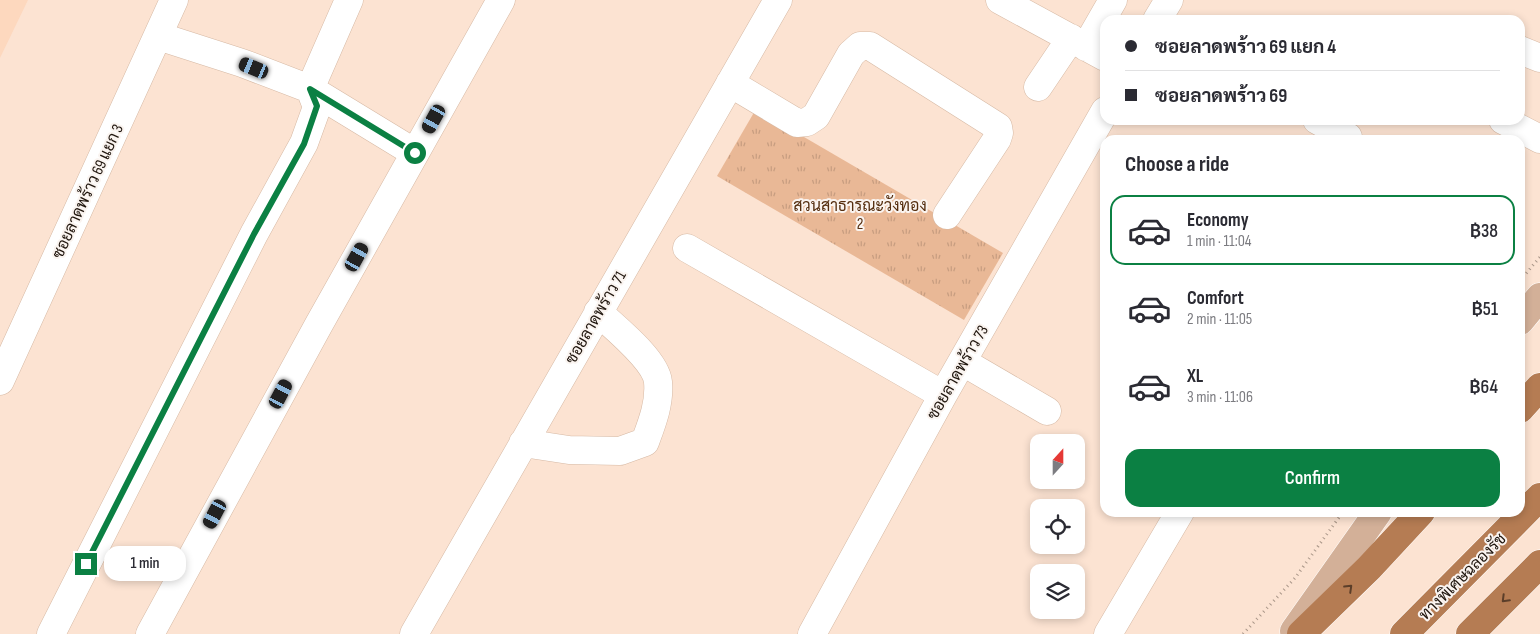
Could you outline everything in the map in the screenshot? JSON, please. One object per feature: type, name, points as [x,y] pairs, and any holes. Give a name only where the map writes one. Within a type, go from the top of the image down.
[{"type":"highway","points":[[1525,403],[1540,388]]},
{"type":"highway","name":"ทางพิเศษฉลองรัช","points":[[1525,512],[1540,497]]},
{"type":"highway","points":[[1301,634],[1369,568],[1416,517]]},
{"type":"highway","name":"ทางพิเศษฉลองรัช","points":[[1404,634],[1520,517]]},
{"type":"highway","points":[[1470,634],[1540,564]]},
{"type":"main road","points":[[1525,315],[1540,297]]},
{"type":"main road","points":[[1292,634],[1374,517]]},
{"type":"street","name":"ซอยลาดพร้าว 69 แยก 3","points":[[0,382],[174,0]]},
{"type":"street","points":[[51,634],[254,234],[304,144],[317,106],[310,89],[349,0]]},
{"type":"street","points":[[150,634],[318,326],[501,0]]},
{"type":"street","name":"ซอยลาดพร้าว 71","points":[[414,634],[778,0]]},
{"type":"street","points":[[1000,0],[1087,47]]},
{"type":"street","points":[[1105,15],[1113,0]]},
{"type":"street","points":[[1160,15],[1169,0]]},
{"type":"street","points":[[1038,87],[1087,47],[1100,24]]},
{"type":"street","points":[[158,36],[242,62],[310,89],[415,153]]},
{"type":"street","points":[[730,83],[797,123],[807,122],[816,116],[852,54],[860,46],[870,46],[998,127],[997,139],[947,215]]},
{"type":"street","points":[[1525,52],[1540,58]]},
{"type":"street","name":"ซอยลาดพร้าว 73","points":[[812,634],[943,395],[1100,120]]},
{"type":"street","points":[[1327,125],[1346,135]]},
{"type":"street","points":[[1513,125],[1540,139]]},
{"type":"street","points":[[687,248],[943,395]]},
{"type":"street","points":[[523,443],[569,450],[620,451],[645,442],[655,416],[658,381],[650,365],[635,346],[598,312]]},
{"type":"street","points":[[963,362],[1047,411]]},
{"type":"street","points":[[1108,634],[1177,517]]},
{"type":"path","points":[[1525,274],[1540,257]]},
{"type":"path","points":[[1243,634],[1295,578],[1339,517]]},
{"type":"shaded area","points":[[0,0],[28,0],[0,58]]},
{"type":"green space","name":"สวนสาธารณะวังทอง 2","points":[[756,109],[1003,253],[964,320],[717,176]]},
{"type":"route","points":[[86,564],[254,234],[304,144],[317,106],[310,89],[415,153]]}]
